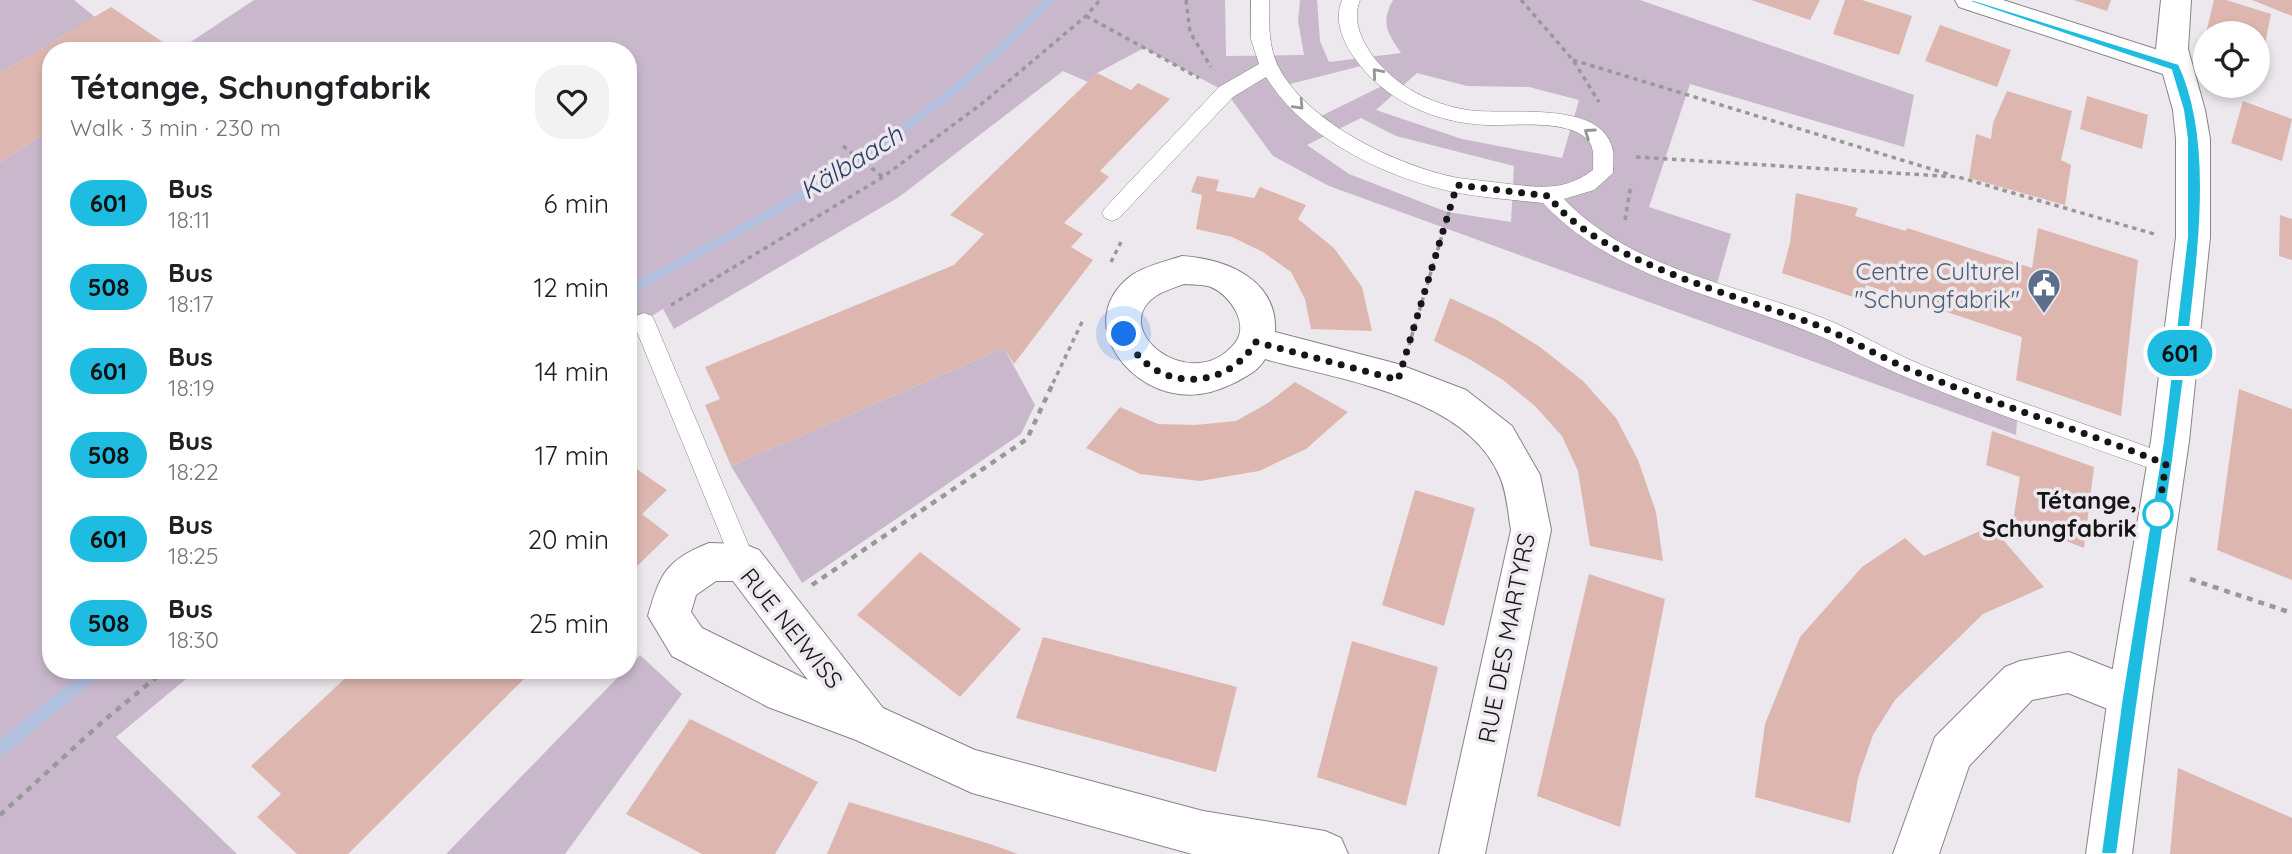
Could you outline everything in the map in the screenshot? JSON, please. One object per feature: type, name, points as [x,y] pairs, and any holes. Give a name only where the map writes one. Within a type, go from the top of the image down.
[{"type":"street","points":[[1970,0],[2175,67]]},
{"type":"street","points":[[2109,854],[2166,464],[2192,245],[2193,139],[2189,110],[2172,49],[2176,0]]},
{"type":"street","name":"RUE DES MARTYRS","points":[[1256,342],[1398,380],[1453,401],[1498,438],[1520,475],[1531,530],[1462,854]]},
{"type":"street","name":"RUE NEIWISS","points":[[867,723],[744,563],[709,562],[678,584],[669,616],[687,642],[783,692],[867,723],[972,771],[1203,834],[1325,854]]},
{"type":"street","points":[[1916,854],[1951,753],[2020,682],[2069,671],[2130,697]]},
{"type":"lane","points":[[1260,0],[1260,39],[1269,67],[1281,86],[1313,120],[1383,162],[1457,185],[1549,196],[1587,186],[1603,173],[1607,155],[1601,141],[1588,130],[1571,122],[1524,117],[1471,117],[1426,104],[1386,84],[1351,37],[1347,8],[1351,0]]},
{"type":"lane","points":[[1112,214],[1226,92],[1269,67]]},
{"type":"lane","points":[[1549,196],[1560,212],[1619,250],[1715,292],[1816,325],[1915,372],[2166,464]]},
{"type":"lane","points":[[644,321],[744,563]]},
{"type":"path","points":[[644,321],[883,177],[984,102],[1086,16],[1100,0]]},
{"type":"path","points":[[1186,0],[1191,32],[1226,92]]},
{"type":"path","points":[[1086,16],[1226,92]]},
{"type":"path","points":[[1573,60],[2192,245]]},
{"type":"path","points":[[843,146],[883,177]]},
{"type":"path","points":[[1607,155],[1958,177]]},
{"type":"path","points":[[1398,380],[1457,185]]},
{"type":"path","points":[[1109,268],[1129,225],[1112,214]]},
{"type":"path","points":[[779,607],[1027,439],[1086,314]]},
{"type":"path","points":[[2150,565],[2292,613]]},
{"type":"path","points":[[0,815],[101,723],[154,679]]},
{"type":"shaded area","points":[[0,0],[74,0],[95,17],[53,42],[42,42],[42,48],[0,73]]},
{"type":"shaded area","points":[[254,0],[1225,0],[1226,56],[1304,55],[1298,21],[1300,0],[1317,0],[1320,41],[1329,62],[1401,53],[1392,40],[1386,22],[1393,0],[1640,0],[1914,95],[1904,147],[1690,84],[1649,207],[1731,234],[1715,291],[2018,408],[2016,435],[1329,186],[1273,156],[1226,92],[1144,48],[1097,73],[1088,82],[1063,71],[899,197],[674,329],[663,309],[637,325],[637,42],[191,42]],"holes":[[[1369,64],[1386,84],[1313,120],[1282,86]],[[1417,73],[1467,86],[1529,87],[1579,100],[1562,158],[1462,139],[1376,110]],[[1361,118],[1396,136],[1514,166],[1511,222],[1447,212],[1349,174],[1307,145]]]},
{"type":"shaded area","points":[[42,136],[42,679],[186,679],[116,737],[237,854],[0,854],[0,162]]},
{"type":"shaded area","points":[[1004,348],[1035,405],[1021,434],[802,583],[731,466]]},
{"type":"shaded area","points":[[640,655],[682,694],[565,854],[446,854],[616,679],[637,679],[637,659]]},
{"type":"building","points":[[1751,0],[1820,0],[1810,20]]},
{"type":"building","points":[[1845,0],[1862,0],[1912,16],[1899,55],[1833,34]]},
{"type":"building","points":[[2074,0],[2111,0],[2107,11]]},
{"type":"building","points":[[2214,0],[2226,0],[2271,14],[2270,21],[2209,21]]},
{"type":"building","points":[[2252,0],[2292,0],[2292,16]]},
{"type":"building","points":[[111,7],[163,42],[52,42]]},
{"type":"building","points":[[1940,25],[2011,50],[1997,87],[1925,61]]},
{"type":"building","points":[[42,48],[42,136],[0,162],[0,73]]},
{"type":"building","points":[[1097,73],[1131,90],[1138,83],[1170,99],[1100,171],[1109,177],[1064,223],[1083,234],[1071,247],[1093,260],[1014,364],[1004,348],[731,466],[705,405],[720,399],[705,367],[954,265],[984,234],[950,215]]},
{"type":"building","points":[[2007,91],[2072,111],[2061,160],[2071,165],[2065,205],[1969,178],[1976,134],[1991,139],[1993,123]]},
{"type":"building","points":[[2087,96],[2148,115],[2142,149],[2080,129]]},
{"type":"building","points":[[2243,101],[2292,119],[2282,161],[2231,143]]},
{"type":"building","points":[[1197,176],[1219,180],[1216,191],[1254,198],[1260,187],[1306,205],[1298,219],[1334,248],[1362,287],[1372,331],[1311,329],[1305,299],[1291,272],[1263,252],[1232,237],[1196,229],[1202,195],[1191,192]]},
{"type":"building","name":"Centre Culturel \"Schungfabrik\"","points":[[1796,193],[1858,208],[1855,216],[1906,231],[1907,228],[2032,268],[2038,228],[2138,260],[2121,416],[2016,380],[2022,337],[1866,285],[1862,300],[1782,273],[1790,243]]},
{"type":"building","points":[[2280,215],[2292,219],[2292,260],[2279,256]]},
{"type":"building","points":[[1450,298],[1497,320],[1540,347],[1583,381],[1616,418],[1638,460],[1656,512],[1663,561],[1590,546],[1578,471],[1562,436],[1535,406],[1503,380],[1434,341]]},
{"type":"building","points":[[1295,382],[1348,412],[1306,449],[1259,471],[1200,481],[1140,474],[1086,448],[1120,407],[1158,424],[1195,425],[1236,421],[1268,403]]},
{"type":"building","points":[[2239,389],[2292,409],[2292,580],[2217,550]]},
{"type":"building","points":[[1992,431],[2094,467],[2084,548],[2013,521],[2020,477],[1986,465]]},
{"type":"building","points":[[637,469],[667,490],[642,514],[669,535],[637,566]]},
{"type":"building","points":[[1415,490],[1475,508],[1444,626],[1382,605]]},
{"type":"building","points":[[1991,526],[2044,587],[1983,614],[1895,700],[1873,735],[1858,778],[1850,823],[1755,797],[1765,724],[1800,637],[1862,567],[1905,538],[1924,556]]},
{"type":"building","points":[[920,552],[1021,629],[960,697],[857,615]]},
{"type":"building","points":[[1589,574],[1665,599],[1620,827],[1537,796]]},
{"type":"building","points":[[1043,637],[1237,687],[1216,772],[1016,718]]},
{"type":"building","points":[[1352,641],[1438,667],[1406,806],[1317,777]]},
{"type":"building","points":[[344,679],[524,679],[348,854],[297,854],[257,817],[281,794],[251,766]]},
{"type":"building","points":[[690,719],[818,782],[775,854],[702,854],[626,814]]},
{"type":"building","points":[[2178,768],[2292,818],[2292,854],[2170,854]]},
{"type":"building","points":[[849,802],[990,844],[1018,854],[827,854]]},
{"type":"waterway","name":"Kälbaach","points":[[637,287],[843,170],[911,124],[966,80],[1050,0]]},
{"type":"waterway","name":"Kälbaach","points":[[0,749],[86,679]]},
{"type":"bus line","name":"601","points":[[1970,0],[2175,67],[2189,110],[2193,139],[2193,237],[2170,441],[2130,697],[2109,854]]},
{"type":"place","name":"Centre Culturel \"Schungfabrik\"","points":[[2044,315]]},
{"type":"place","name":"Tétange, Schungfabrik","points":[[2158,514]]},
{"type":"route","points":[[1124,334],[1131,351],[1146,365],[1165,375],[1187,380],[1210,378],[1230,370],[1246,358],[1256,342],[1398,380],[1457,185],[1549,196],[1560,212],[1619,250],[1715,292],[1816,325],[1915,372],[2166,464],[2158,514]]}]
